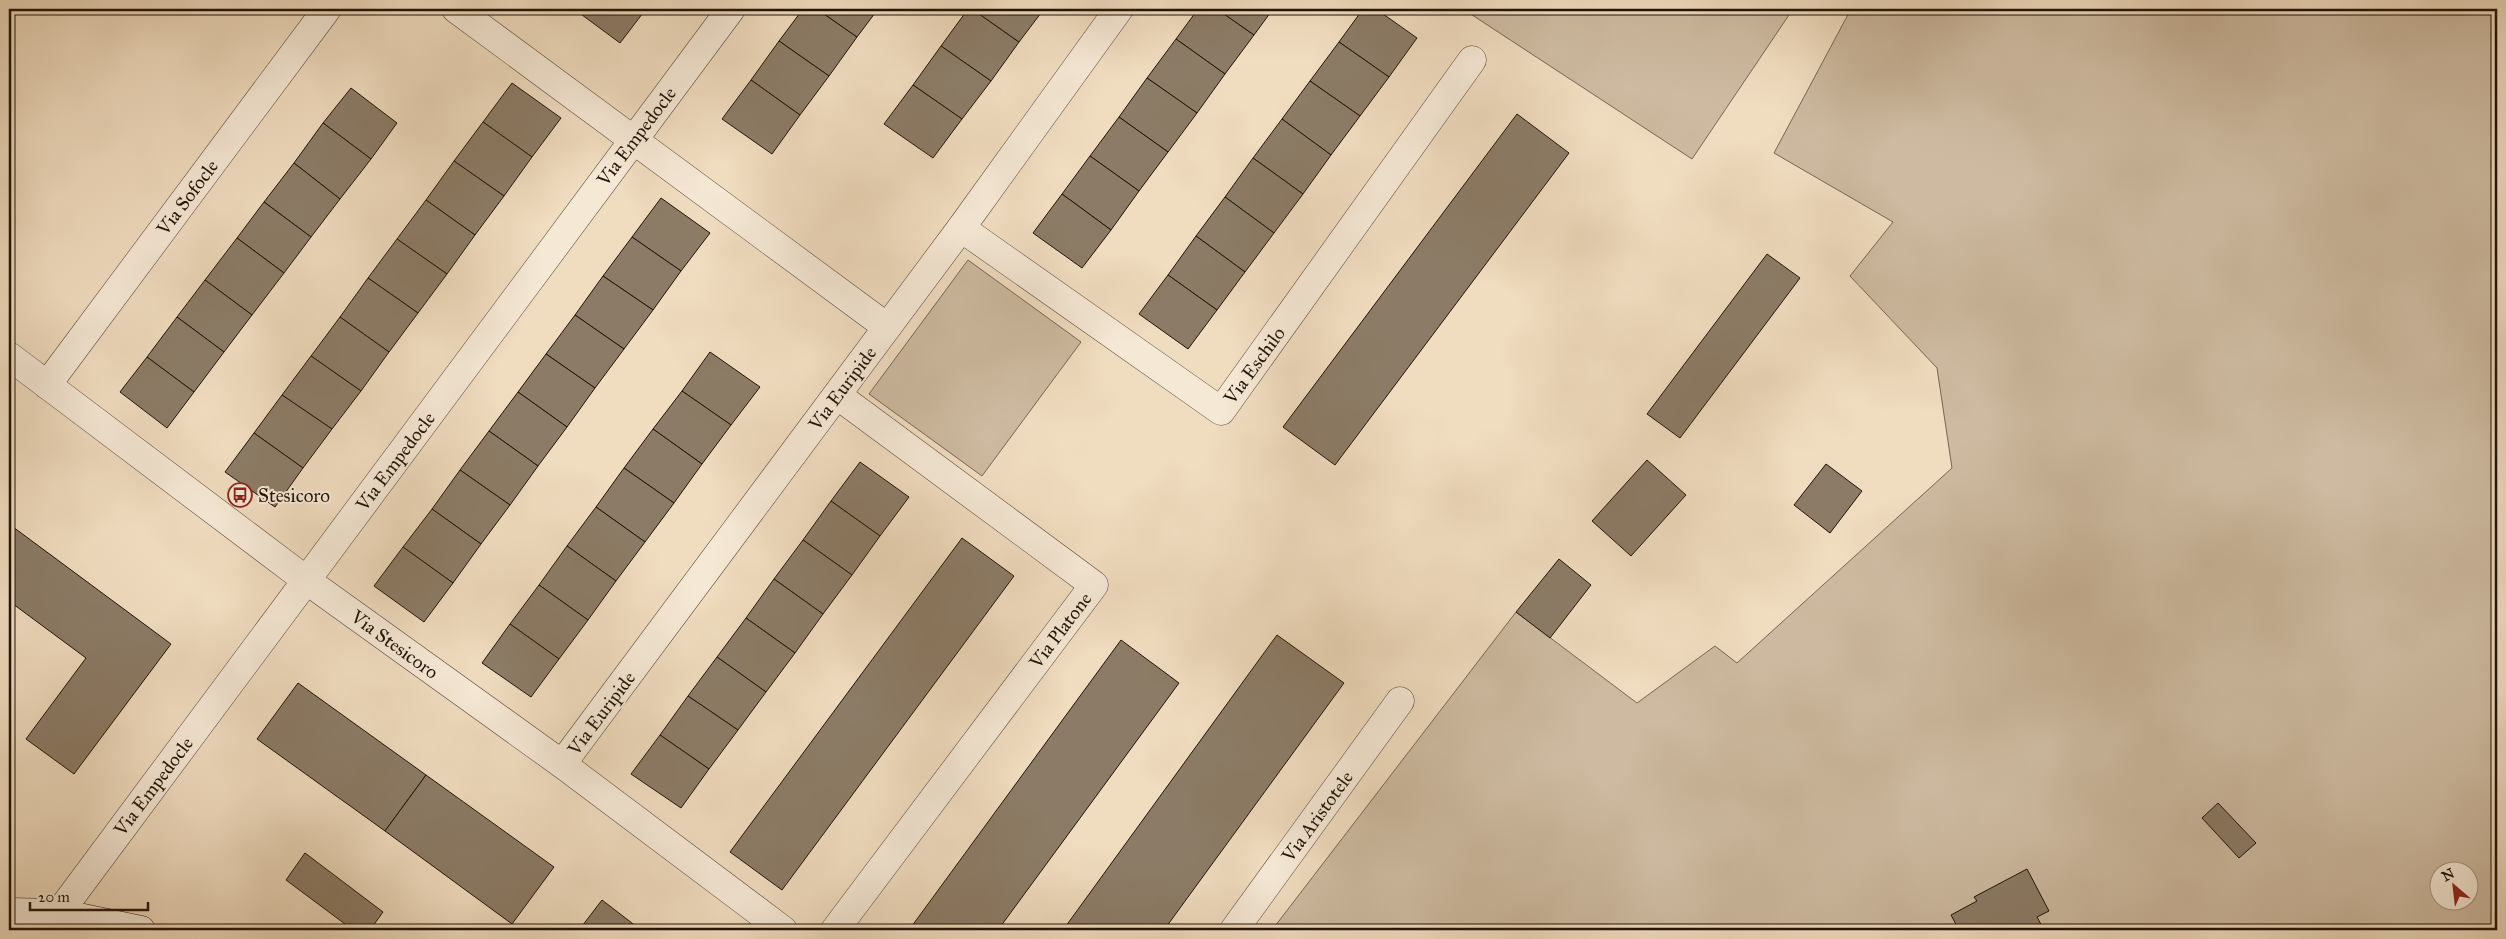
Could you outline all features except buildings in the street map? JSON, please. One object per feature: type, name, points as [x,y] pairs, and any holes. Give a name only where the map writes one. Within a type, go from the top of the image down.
[{"type":"street","name":"Via Sofocle","points":[[48,386],[327,9]]},
{"type":"street","points":[[456,9],[887,327]]},
{"type":"street","name":"Via Empedocle","points":[[59,914],[731,9]]},
{"type":"street","name":"Via Euripide","points":[[562,764],[961,228],[1119,9]]},
{"type":"street","name":"Via Eschilo","points":[[961,228],[1221,411],[1472,60]]},
{"type":"street","name":"Via Stesicoro","points":[[9,356],[306,580],[562,764],[783,930]]},
{"type":"street","name":"Via Platone","points":[[835,930],[1094,585],[837,395]]},
{"type":"street","name":"Via Aristotele","points":[[1234,930],[1400,702]]},
{"type":"street","points":[[9,912],[59,914],[141,930]]},
{"type":"shaded area","points":[[1463,9],[1793,9],[1692,159]]},
{"type":"shaded area","points":[[1851,9],[2497,9],[2497,930],[1272,930],[1516,612],[1637,703],[1715,646],[1737,663],[1952,468],[1937,368],[1850,276],[1893,222],[1774,153]]},
{"type":"shaded area","points":[[968,260],[1081,342],[982,476],[869,394]]},
{"type":"place","name":"Stesicoro","points":[[240,495]]}]
